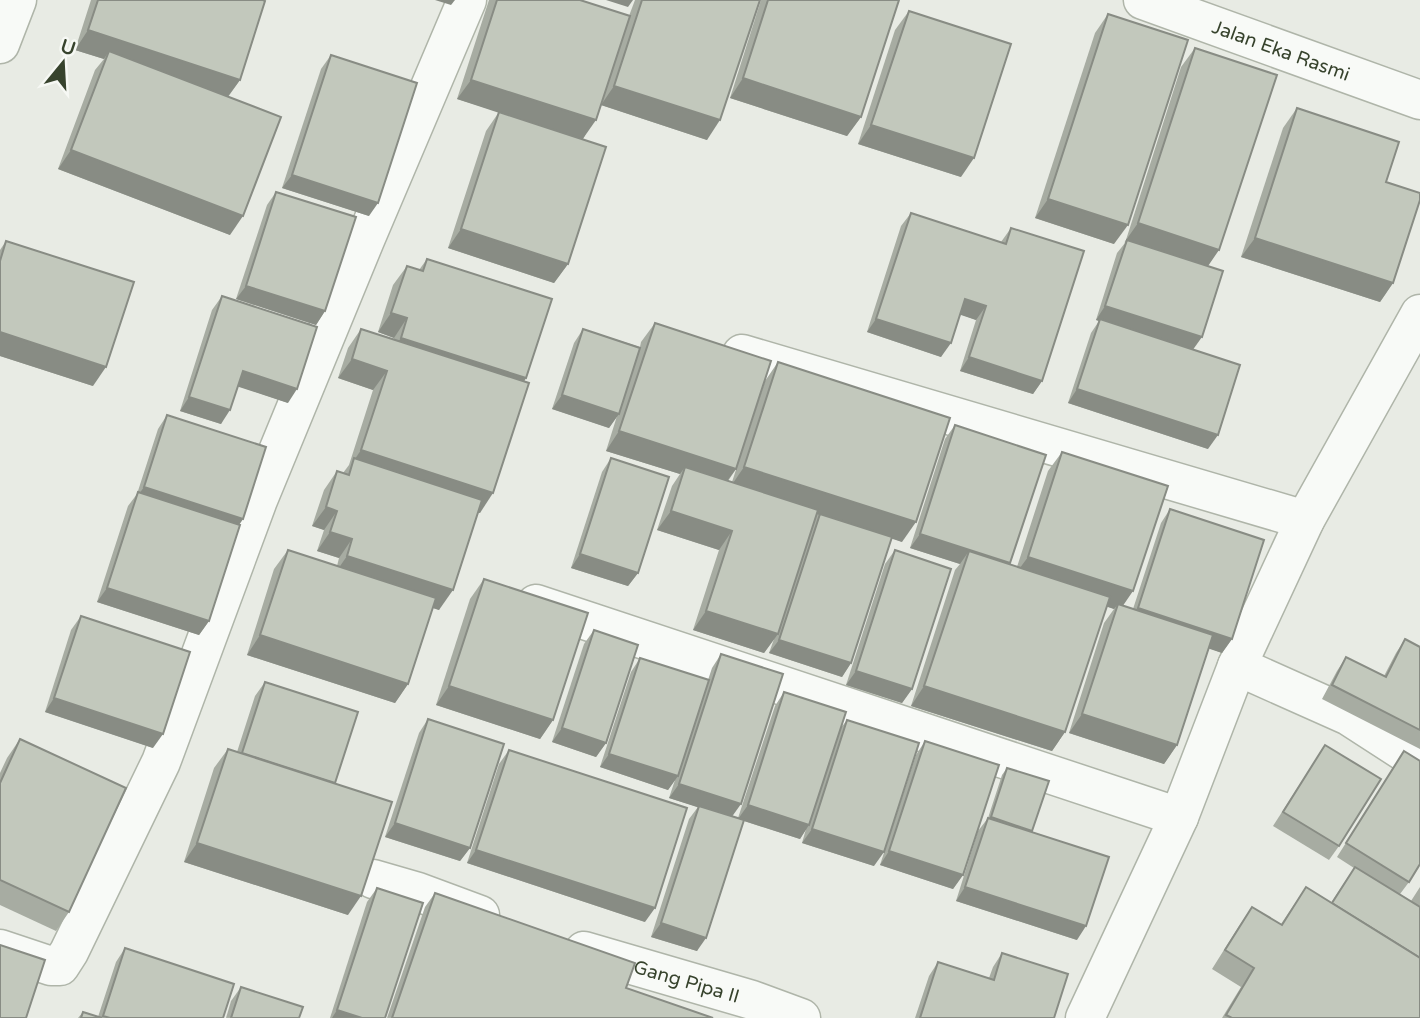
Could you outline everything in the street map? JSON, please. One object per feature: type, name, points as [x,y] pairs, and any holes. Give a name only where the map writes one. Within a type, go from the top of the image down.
[{"type":"street","points":[[0,44],[17,0]]},
{"type":"street","points":[[0,949],[51,966],[60,966],[69,952],[161,762],[258,500],[467,0]]},
{"type":"street","name":"Jalan Eka Rasmi","points":[[1143,0],[1420,100]]},
{"type":"street","points":[[1085,1018],[1179,817],[1237,666],[1305,520],[1420,314]]},
{"type":"street","points":[[742,355],[1305,520]]},
{"type":"street","points":[[502,592],[1179,817]]},
{"type":"street","points":[[1237,666],[1349,716],[1420,762]]},
{"type":"street","points":[[373,879],[418,892],[514,927]]},
{"type":"street","name":"Gang Pipa II","points":[[551,941],[752,1000],[801,1018]]},
{"type":"building","points":[[98,0],[265,1],[240,80],[88,30]]},
{"type":"building","points":[[497,0],[580,0],[630,16],[596,120],[471,80]]},
{"type":"building","points":[[642,0],[760,0],[720,120],[614,86]]},
{"type":"building","points":[[768,0],[899,0],[861,117],[743,78]]},
{"type":"building","points":[[909,11],[1011,44],[974,158],[871,125]]},
{"type":"building","points":[[1108,14],[1188,40],[1128,225],[1048,199]]},
{"type":"building","points":[[1195,48],[1277,75],[1219,250],[1138,223]]},
{"type":"building","points":[[109,51],[281,117],[243,216],[71,150]]},
{"type":"building","points":[[331,55],[417,83],[378,203],[292,175]]},
{"type":"building","points":[[1297,108],[1399,142],[1386,182],[1420,193],[1420,200],[1393,283],[1255,238]]},
{"type":"building","points":[[499,112],[606,147],[568,264],[461,229]]},
{"type":"building","points":[[276,192],[356,217],[325,311],[246,286]]},
{"type":"building","points":[[911,213],[1006,244],[1011,228],[1084,251],[1042,381],[969,357],[986,306],[965,299],[951,343],[876,319]]},
{"type":"building","points":[[1127,240],[1223,271],[1202,337],[1105,306]]},
{"type":"building","points":[[6,241],[134,282],[106,367],[0,332],[0,261]]},
{"type":"building","points":[[427,259],[552,299],[526,378],[401,338],[407,318],[391,313],[407,266],[423,271]]},
{"type":"building","points":[[222,296],[317,327],[297,389],[243,371],[230,410],[189,397]]},
{"type":"building","points":[[1100,319],[1240,365],[1218,435],[1077,389]]},
{"type":"building","points":[[655,323],[771,361],[736,469],[619,431]]},
{"type":"building","points":[[361,329],[529,383],[493,493],[361,450],[387,371],[352,359]]},
{"type":"building","points":[[583,329],[640,348],[619,414],[562,395]]},
{"type":"building","points":[[778,362],[950,418],[916,522],[744,467]]},
{"type":"building","points":[[167,415],[266,447],[243,519],[144,487]]},
{"type":"building","points":[[955,425],[1046,455],[1010,563],[920,534]]},
{"type":"building","points":[[1062,452],[1168,486],[1133,591],[1028,557]]},
{"type":"building","points":[[354,458],[482,500],[453,590],[347,556],[352,539],[330,532],[337,511],[326,507],[337,471],[349,475]]},
{"type":"building","points":[[611,458],[669,477],[638,573],[580,554]]},
{"type":"building","points":[[685,467],[818,510],[778,634],[706,611],[732,531],[671,511]]},
{"type":"building","points":[[138,492],[240,525],[209,621],[107,588]]},
{"type":"building","points":[[1170,509],[1264,540],[1232,639],[1138,608]]},
{"type":"building","points":[[820,514],[892,537],[851,663],[779,640]]},
{"type":"building","points":[[288,550],[436,598],[408,684],[260,635]]},
{"type":"building","points":[[895,550],[951,569],[912,689],[856,671]]},
{"type":"building","points":[[969,551],[1110,597],[1065,732],[924,686]]},
{"type":"building","points":[[484,579],[588,613],[553,720],[449,686]]},
{"type":"building","points":[[1118,604],[1213,635],[1177,745],[1082,714]]},
{"type":"building","points":[[81,616],[190,652],[163,734],[54,698]]},
{"type":"building","points":[[594,630],[638,645],[606,743],[562,728]]},
{"type":"building","points":[[1405,639],[1420,647],[1420,730],[1332,685],[1346,657],[1386,677]]},
{"type":"building","points":[[721,654],[783,674],[741,804],[679,784]]},
{"type":"building","points":[[640,658],[709,680],[678,776],[609,754]]},
{"type":"building","points":[[265,682],[358,712],[335,783],[242,753]]},
{"type":"building","points":[[784,692],[846,712],[809,825],[748,805]]},
{"type":"building","points":[[428,719],[504,744],[470,848],[395,823]]},
{"type":"building","points":[[847,720],[919,743],[884,852],[812,829]]},
{"type":"building","points":[[20,739],[126,788],[69,912],[0,880],[0,783]]},
{"type":"building","points":[[925,741],[999,765],[963,875],[889,851]]},
{"type":"building","points":[[1325,745],[1381,779],[1339,846],[1283,812]]},
{"type":"building","points":[[228,749],[392,802],[361,896],[197,843]]},
{"type":"building","points":[[509,750],[687,808],[655,908],[476,850]]},
{"type":"building","points":[[1404,751],[1420,761],[1420,864],[1409,882],[1346,843]]},
{"type":"building","points":[[1007,768],[1049,781],[1032,831],[991,817]]},
{"type":"building","points":[[699,806],[744,820],[706,938],[661,923]]},
{"type":"building","points":[[988,818],[1109,857],[1086,926],[965,887]]},
{"type":"building","points":[[1355,867],[1420,907],[1420,958],[1332,903]]},
{"type":"building","points":[[1306,887],[1420,958],[1420,1018],[1232,1018],[1226,1015],[1254,968],[1225,950],[1252,907],[1282,925]]},
{"type":"building","points":[[377,888],[423,903],[385,1018],[362,1018],[337,1010]]},
{"type":"building","points":[[435,893],[635,963],[626,988],[713,1018],[392,1018]]},
{"type":"building","points":[[0,945],[45,960],[26,1018],[0,1018]]},
{"type":"building","points":[[125,948],[234,984],[223,1018],[103,1016]]},
{"type":"building","points":[[1002,953],[1068,974],[1054,1018],[920,1018],[938,962],[994,980]]},
{"type":"building","points":[[241,987],[303,1007],[299,1018],[231,1018]]},
{"type":"building","points":[[83,1012],[102,1018],[81,1018]]}]
